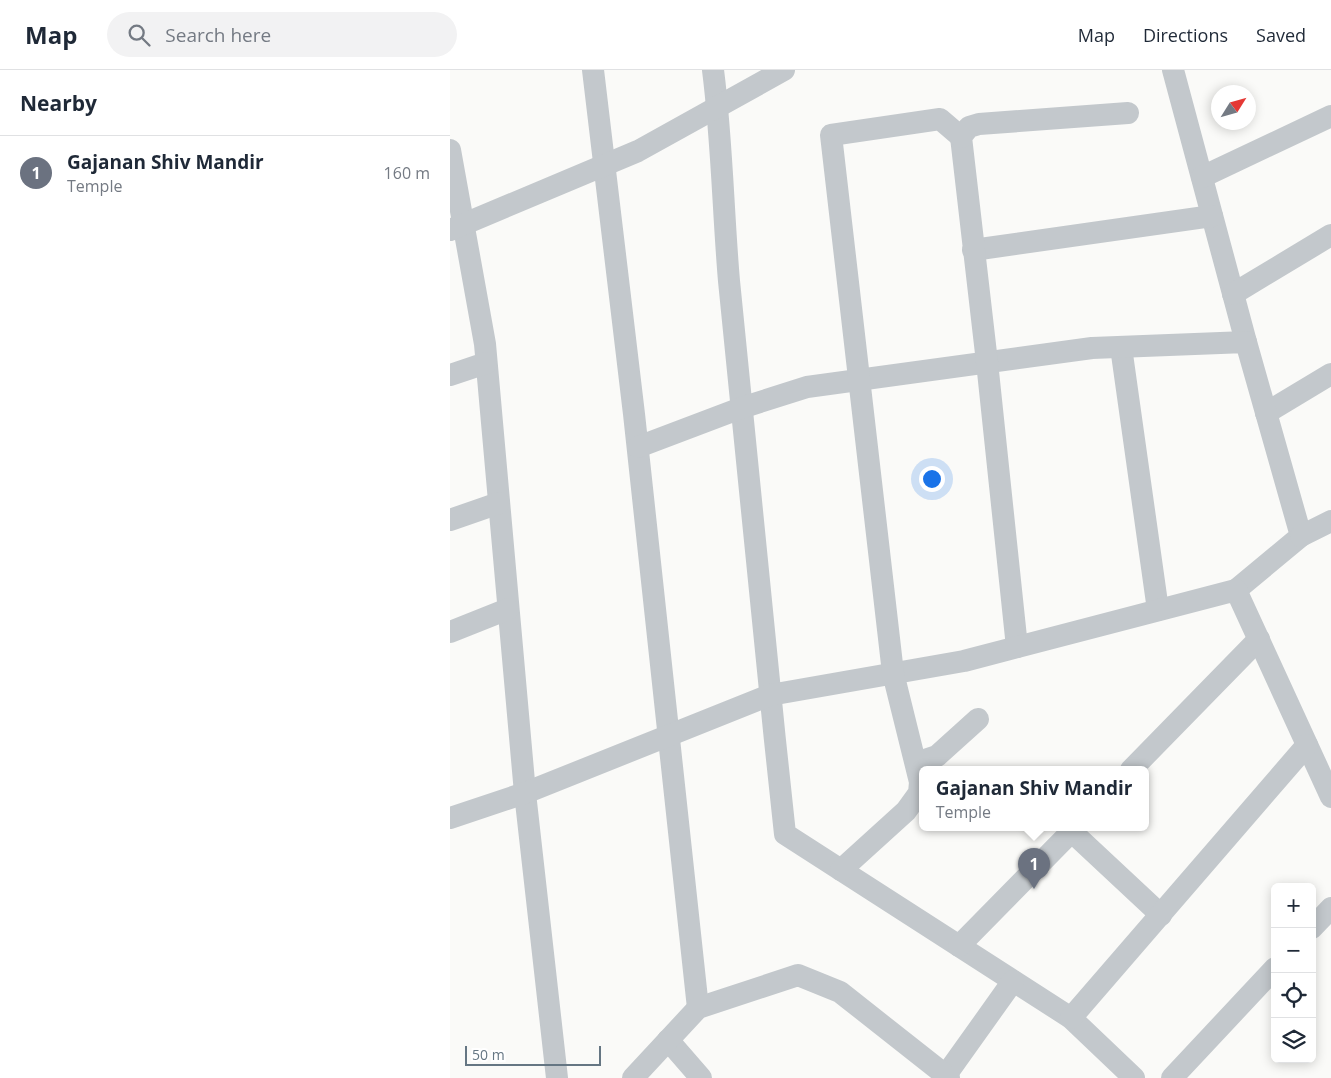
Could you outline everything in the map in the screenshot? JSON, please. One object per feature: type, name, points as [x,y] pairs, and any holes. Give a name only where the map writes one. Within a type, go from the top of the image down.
[{"type":"street","points":[[593,70],[638,447],[698,1008]]},
{"type":"street","points":[[712,70],[718,108],[728,270],[785,834],[1071,1018],[1134,1078]]},
{"type":"street","points":[[456,227],[638,151],[784,70]]},
{"type":"street","points":[[1174,70],[1246,342],[1301,536]]},
{"type":"street","points":[[960,137],[969,128],[979,124],[1128,113]]},
{"type":"street","points":[[1202,177],[1331,116]]},
{"type":"street","points":[[919,778],[893,674],[831,135],[940,119],[960,137],[987,362],[1017,647]]},
{"type":"street","points":[[450,150],[456,227],[484,344],[525,793],[557,1078]]},
{"type":"street","points":[[973,250],[1212,216]]},
{"type":"street","points":[[1233,294],[1331,235]]},
{"type":"street","points":[[638,447],[742,408],[807,387],[1092,348],[1246,342]]},
{"type":"street","points":[[1121,347],[1158,610]]},
{"type":"street","points":[[450,375],[486,363]]},
{"type":"street","points":[[1266,413],[1331,374]]},
{"type":"street","points":[[450,520],[499,503]]},
{"type":"street","points":[[450,818],[525,793],[770,695],[964,661],[1236,590],[1301,536],[1331,521]]},
{"type":"street","points":[[1236,590],[1331,797]]},
{"type":"street","points":[[450,632],[508,609]]},
{"type":"street","points":[[1135,766],[1259,639]]},
{"type":"street","points":[[922,766],[922,761],[937,756],[978,719]]},
{"type":"street","points":[[1071,1018],[1307,745]]},
{"type":"street","points":[[841,870],[906,811],[919,793]]},
{"type":"street","points":[[959,946],[1072,831]]},
{"type":"street","points":[[1074,831],[1161,915]]},
{"type":"street","points":[[1316,924],[1331,908]]},
{"type":"street","points":[[1172,1078],[1271,972]]},
{"type":"street","points":[[633,1078],[698,1008],[798,975],[840,992],[947,1077],[1014,981]]},
{"type":"street","points":[[668,1040],[701,1078]]},
{"type":"place","name":"Gajanan Shiv Mandir","points":[[1034,889]]}]
